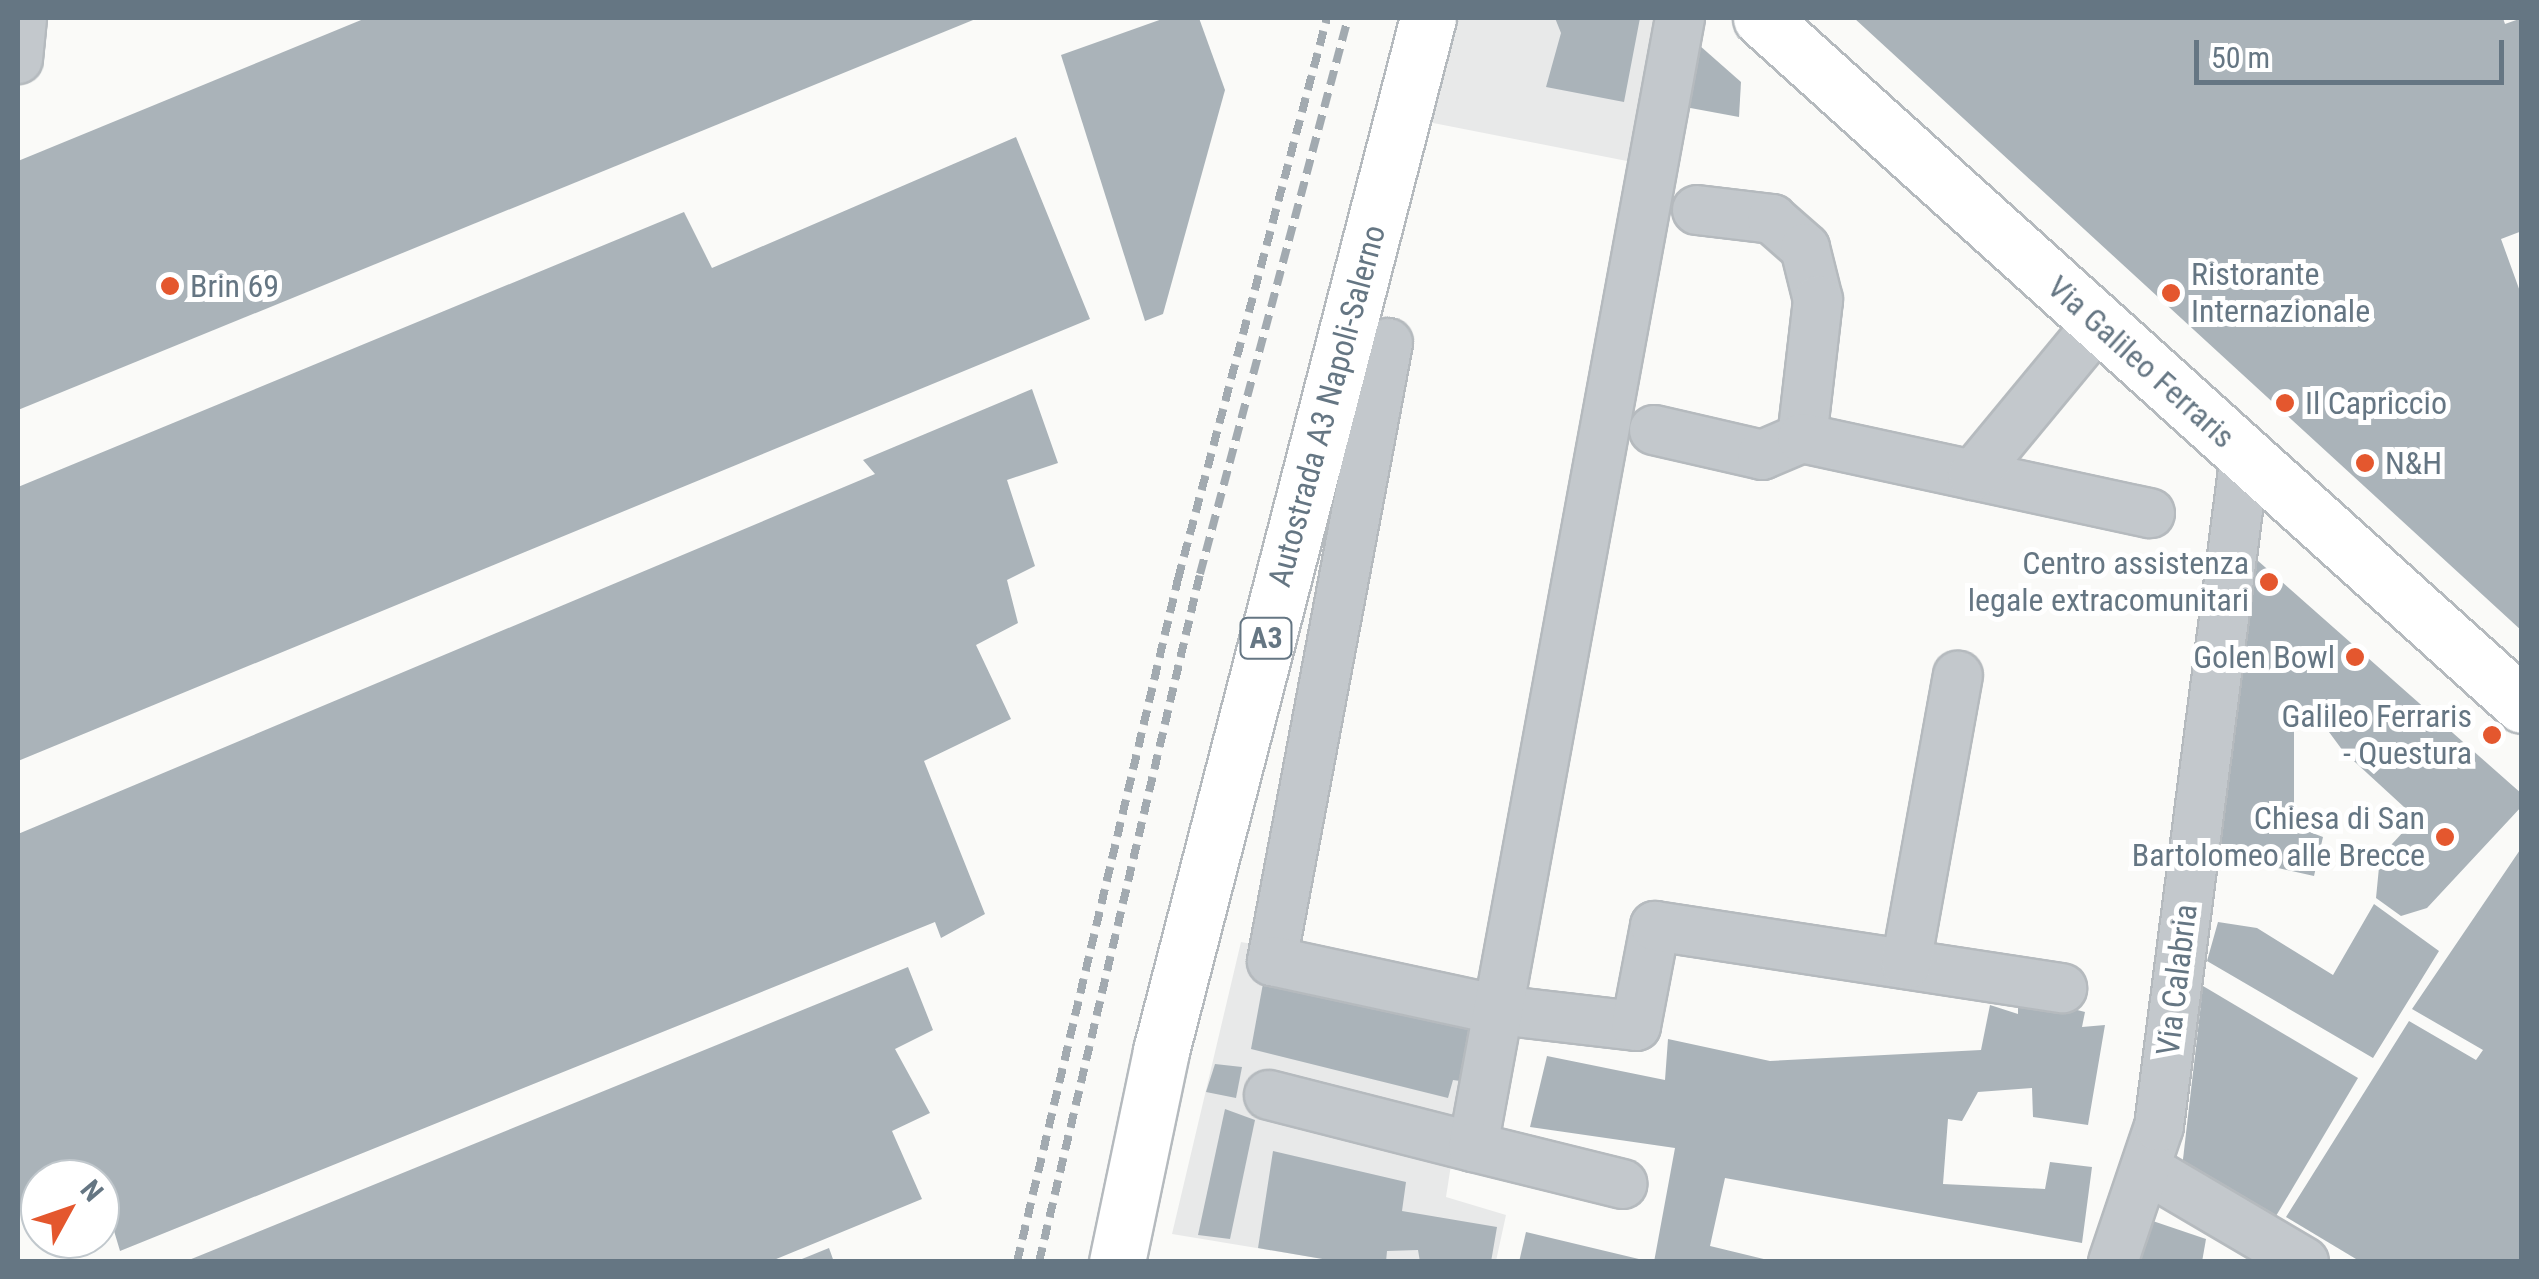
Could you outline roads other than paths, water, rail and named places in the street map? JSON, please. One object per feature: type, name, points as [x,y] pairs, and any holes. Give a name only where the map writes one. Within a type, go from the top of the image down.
[{"type":"main road","name":"Autostrada A3 Napoli-Salerno","points":[[1079,1262],[1130,1026],[1390,18]]},
{"type":"main road","name":"Autostrada A3 Napoli-Salerno","points":[[1117,1262],[1162,1051],[1428,18]]},
{"type":"main road","name":"Via Galileo Ferraris","points":[[1761,18],[2522,705]]},
{"type":"street","points":[[18,60],[22,18]]},
{"type":"street","points":[[1473,1148],[1680,18]]},
{"type":"street","points":[[1697,210],[1772,219],[1805,248],[1818,300],[1802,438]]},
{"type":"street","points":[[1973,475],[2098,324]]},
{"type":"street","points":[[1388,342],[1272,962],[1498,1010],[1636,1026],[1655,926],[2062,988]]},
{"type":"street","points":[[1654,430],[1762,455],[1802,438],[2150,514]]},
{"type":"street","name":"Via Calabria","points":[[2113,1262],[2148,1170],[2245,454]]},
{"type":"street","points":[[1906,964],[1958,676]]},
{"type":"street","points":[[1270,1095],[1623,1184]]},
{"type":"street","points":[[2148,1170],[2304,1262]]},
{"type":"railway","points":[[1017,1262],[1178,579],[1327,18]]},
{"type":"railway","points":[[1039,1262],[1200,574],[1348,18]]},
{"type":"place","name":"Brin 69","points":[[170,286]]},
{"type":"place","name":"Ristorante Internazionale","points":[[2171,293]]},
{"type":"place","name":"Il Capriccio","points":[[2285,403]]},
{"type":"place","name":"N&H","points":[[2365,463]]},
{"type":"place","name":"Centro assistenza legale extracomunitari","points":[[2269,582]]},
{"type":"place","name":"Golen Bowl","points":[[2355,657]]},
{"type":"place","name":"Galileo Ferraris - Questura","points":[[2492,735]]},
{"type":"place","name":"Chiesa di San Bartolomeo alle Brecce","points":[[2445,837]]}]
